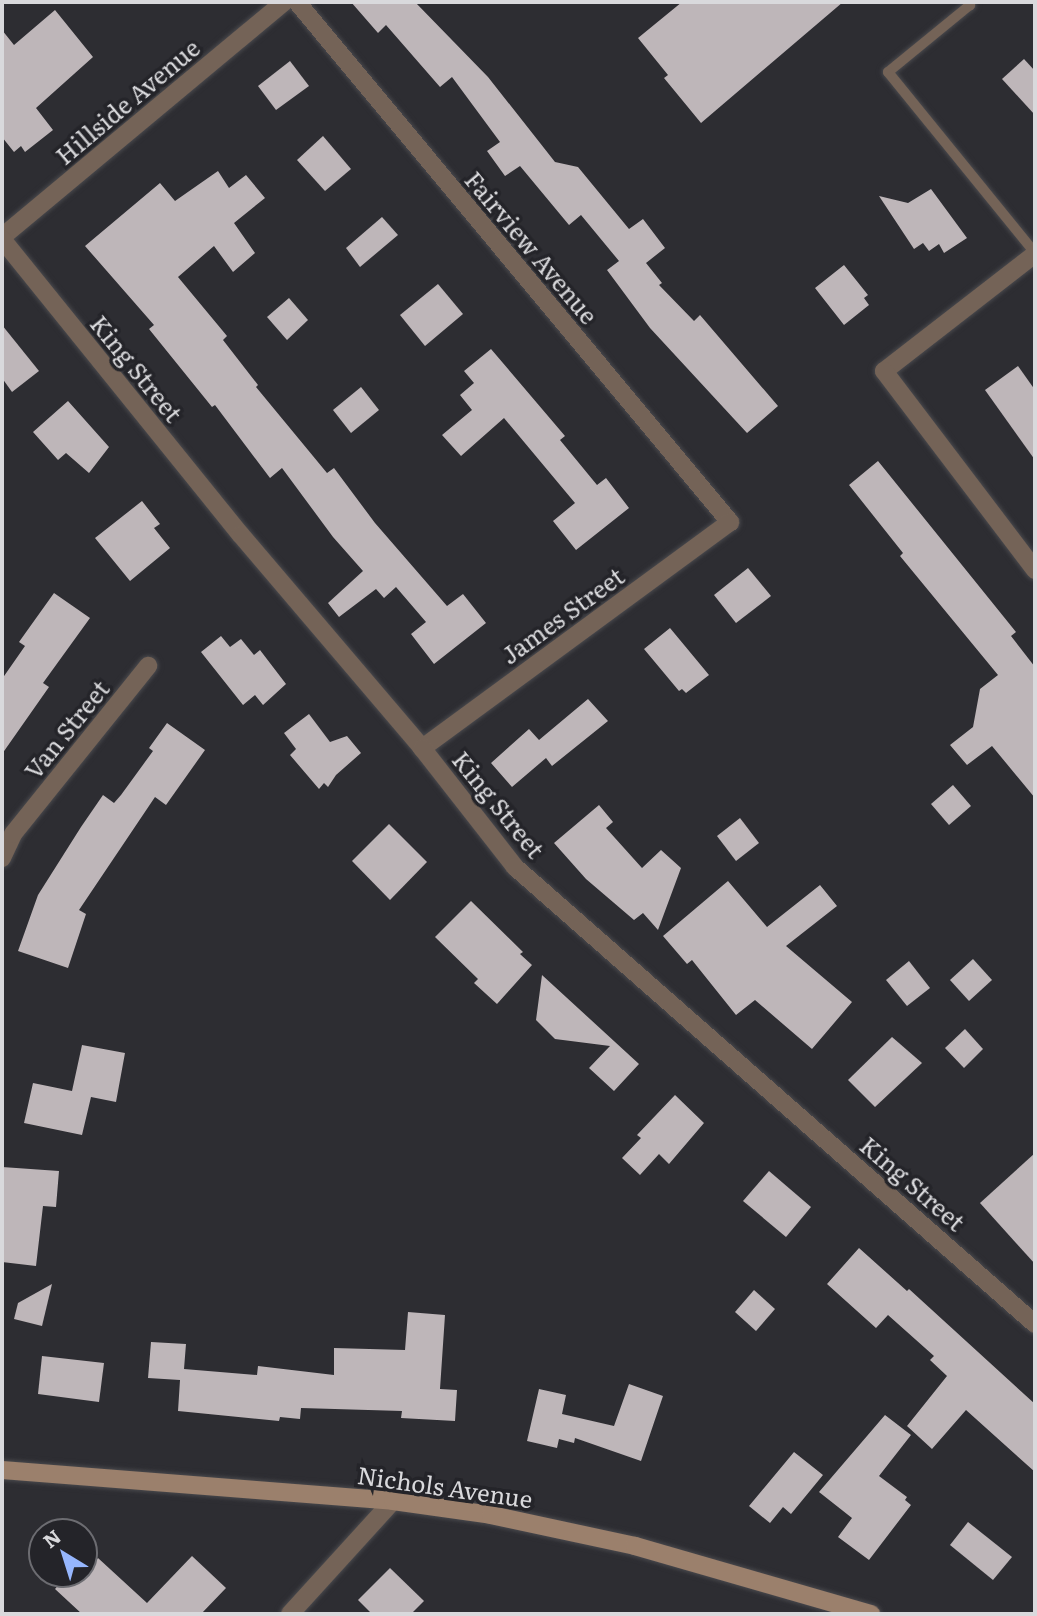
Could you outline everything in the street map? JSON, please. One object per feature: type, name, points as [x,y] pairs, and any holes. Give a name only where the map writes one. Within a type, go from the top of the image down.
[{"type":"main road","name":"Nichols Avenue","points":[[2,1470],[393,1501],[491,1515],[563,1529],[722,1569],[843,1610],[871,1614]]},
{"type":"street","name":"Hillside Avenue","points":[[2,238],[284,2]]},
{"type":"street","name":"Fairview Avenue","points":[[297,2],[730,522]]},
{"type":"street","name":"King Street","points":[[2,238],[242,535],[422,748],[515,867],[1035,1324]]},
{"type":"street","points":[[1035,254],[884,371],[1035,570]]},
{"type":"street","name":"James Street","points":[[422,748],[730,522]]},
{"type":"street","name":"Van Street","points":[[2,858],[13,834],[148,666]]},
{"type":"street","points":[[290,1614],[393,1501]]},
{"type":"lane","points":[[968,2],[970,5],[888,72],[1035,254]]},
{"type":"building","points":[[351,2],[415,2],[488,77],[555,162],[578,167],[629,229],[643,219],[665,248],[646,263],[662,283],[659,285],[694,321],[700,315],[778,406],[747,433],[650,328],[607,270],[619,261],[581,215],[569,225],[520,166],[505,176],[487,151],[500,142],[452,77],[440,87],[386,25],[378,33]]},
{"type":"building","points":[[682,2],[843,2],[701,123],[664,78],[668,75],[638,38]]},
{"type":"building","points":[[55,10],[93,57],[36,108],[53,130],[25,152],[21,146],[14,152],[2,137],[2,30],[14,45]]},
{"type":"building","points":[[1024,59],[1035,71],[1035,115],[1002,79]]},
{"type":"building","points":[[290,61],[309,86],[276,110],[258,86]]},
{"type":"building","points":[[323,136],[351,169],[325,191],[297,160]]},
{"type":"building","points":[[218,171],[229,188],[246,175],[265,198],[234,223],[255,253],[233,272],[214,246],[178,277],[227,336],[223,340],[258,385],[256,387],[327,473],[334,468],[375,523],[447,606],[463,594],[486,623],[434,664],[411,634],[426,622],[396,587],[384,598],[376,589],[339,617],[328,603],[363,571],[333,537],[282,468],[270,478],[215,405],[212,407],[149,329],[154,325],[85,246],[160,183],[175,201]]},
{"type":"building","points":[[931,189],[967,238],[944,253],[939,244],[929,251],[923,243],[914,249],[879,196],[908,203]]},
{"type":"building","points":[[382,217],[398,235],[360,267],[346,248]]},
{"type":"building","points":[[844,265],[868,295],[864,298],[869,305],[844,325],[815,288]]},
{"type":"building","points":[[438,284],[463,314],[425,346],[400,315]]},
{"type":"building","points":[[289,298],[308,320],[287,340],[267,317]]},
{"type":"building","points":[[2,325],[39,371],[12,392],[2,378]]},
{"type":"building","points":[[491,349],[565,436],[560,440],[597,485],[606,478],[629,508],[576,550],[553,521],[575,503],[504,418],[461,456],[442,435],[472,410],[460,395],[474,383],[464,371]]},
{"type":"building","points":[[1018,366],[1035,390],[1035,460],[985,390]]},
{"type":"building","points":[[361,387],[379,410],[351,433],[333,410]]},
{"type":"building","points":[[68,401],[109,447],[89,473],[66,453],[58,460],[33,432]]},
{"type":"building","points":[[878,461],[1016,632],[1011,636],[1035,667],[1035,798],[992,746],[967,765],[950,745],[973,727],[980,689],[998,675],[900,556],[903,553],[849,485]]},
{"type":"building","points":[[142,501],[160,524],[154,528],[170,548],[130,581],[95,538]]},
{"type":"building","points":[[748,568],[771,596],[736,623],[714,595]]},
{"type":"building","points":[[54,593],[90,618],[43,683],[49,687],[2,754],[2,679],[25,646],[19,642]]},
{"type":"building","points":[[670,628],[709,675],[686,693],[682,689],[679,691],[644,649]]},
{"type":"building","points":[[221,636],[230,647],[241,639],[254,655],[260,650],[286,684],[263,705],[255,695],[243,705],[201,652]]},
{"type":"building","points":[[588,699],[608,721],[552,766],[546,758],[512,787],[491,763],[529,729],[539,740]]},
{"type":"building","points":[[309,714],[330,742],[347,736],[361,753],[336,775],[328,787],[324,783],[319,789],[290,755],[296,749],[284,733]]},
{"type":"building","points":[[167,723],[205,750],[166,805],[155,797],[79,910],[86,914],[68,968],[18,951],[38,895],[81,827],[103,795],[114,803],[121,795],[153,751],[149,748]]},
{"type":"building","points":[[953,785],[971,806],[949,825],[931,804]]},
{"type":"building","points":[[599,805],[613,822],[606,828],[642,868],[661,850],[681,868],[658,930],[643,913],[634,920],[586,879],[554,843]]},
{"type":"building","points":[[740,818],[759,843],[736,861],[717,836]]},
{"type":"building","points":[[389,824],[427,862],[390,900],[352,861]]},
{"type":"building","points":[[728,881],[767,927],[820,885],[837,906],[786,946],[852,1002],[812,1049],[755,1000],[736,1015],[692,960],[687,964],[663,936]]},
{"type":"building","points":[[471,901],[523,952],[520,954],[532,965],[497,1004],[474,983],[478,979],[435,937]]},
{"type":"building","points":[[973,959],[992,980],[969,1001],[950,980]]},
{"type":"building","points":[[909,961],[930,988],[907,1006],[886,980]]},
{"type":"building","points":[[542,975],[639,1064],[614,1091],[589,1068],[610,1046],[555,1039],[536,1020]]},
{"type":"building","points":[[965,1029],[983,1049],[964,1068],[945,1048]]},
{"type":"building","points":[[892,1037],[922,1063],[875,1107],[848,1080]]},
{"type":"building","points":[[82,1045],[125,1053],[116,1102],[91,1097],[82,1135],[24,1123],[33,1083],[72,1091]]},
{"type":"building","points":[[675,1095],[704,1123],[669,1164],[659,1154],[640,1175],[622,1158],[641,1138],[637,1135]]},
{"type":"building","points":[[1035,1153],[1035,1264],[980,1203]]},
{"type":"building","points":[[2,1167],[59,1171],[56,1207],[43,1206],[36,1266],[2,1262]]},
{"type":"building","points":[[769,1171],[811,1207],[786,1237],[743,1201]]},
{"type":"building","points":[[859,1248],[907,1291],[909,1289],[1035,1404],[1035,1472],[966,1410],[932,1449],[907,1426],[947,1376],[930,1360],[934,1356],[888,1315],[876,1328],[827,1284]]},
{"type":"building","points":[[52,1284],[42,1326],[14,1319],[18,1303]]},
{"type":"building","points":[[754,1290],[775,1309],[756,1331],[735,1312]]},
{"type":"building","points":[[408,1312],[445,1315],[440,1389],[457,1390],[455,1421],[401,1418],[402,1411],[301,1408],[300,1419],[280,1417],[279,1421],[178,1411],[180,1380],[148,1378],[151,1342],[186,1344],[184,1369],[257,1375],[258,1366],[334,1375],[334,1348],[405,1350]]},
{"type":"building","points":[[42,1356],[104,1363],[99,1402],[38,1394]]},
{"type":"building","points":[[629,1384],[663,1396],[641,1461],[575,1438],[574,1443],[559,1439],[557,1448],[527,1441],[539,1389],[566,1395],[562,1414],[614,1426]]},
{"type":"building","points":[[885,1415],[911,1435],[879,1476],[907,1497],[905,1500],[911,1505],[869,1560],[838,1537],[852,1518],[819,1492]]},
{"type":"building","points":[[794,1452],[823,1475],[791,1514],[783,1507],[770,1523],[749,1506]]},
{"type":"building","points":[[968,1522],[1012,1557],[993,1580],[950,1545]]},
{"type":"building","points":[[192,1556],[226,1588],[201,1614],[82,1614],[55,1589],[98,1588],[98,1558],[147,1603]]},
{"type":"building","points":[[390,1568],[424,1601],[411,1614],[372,1614],[358,1600]]}]
